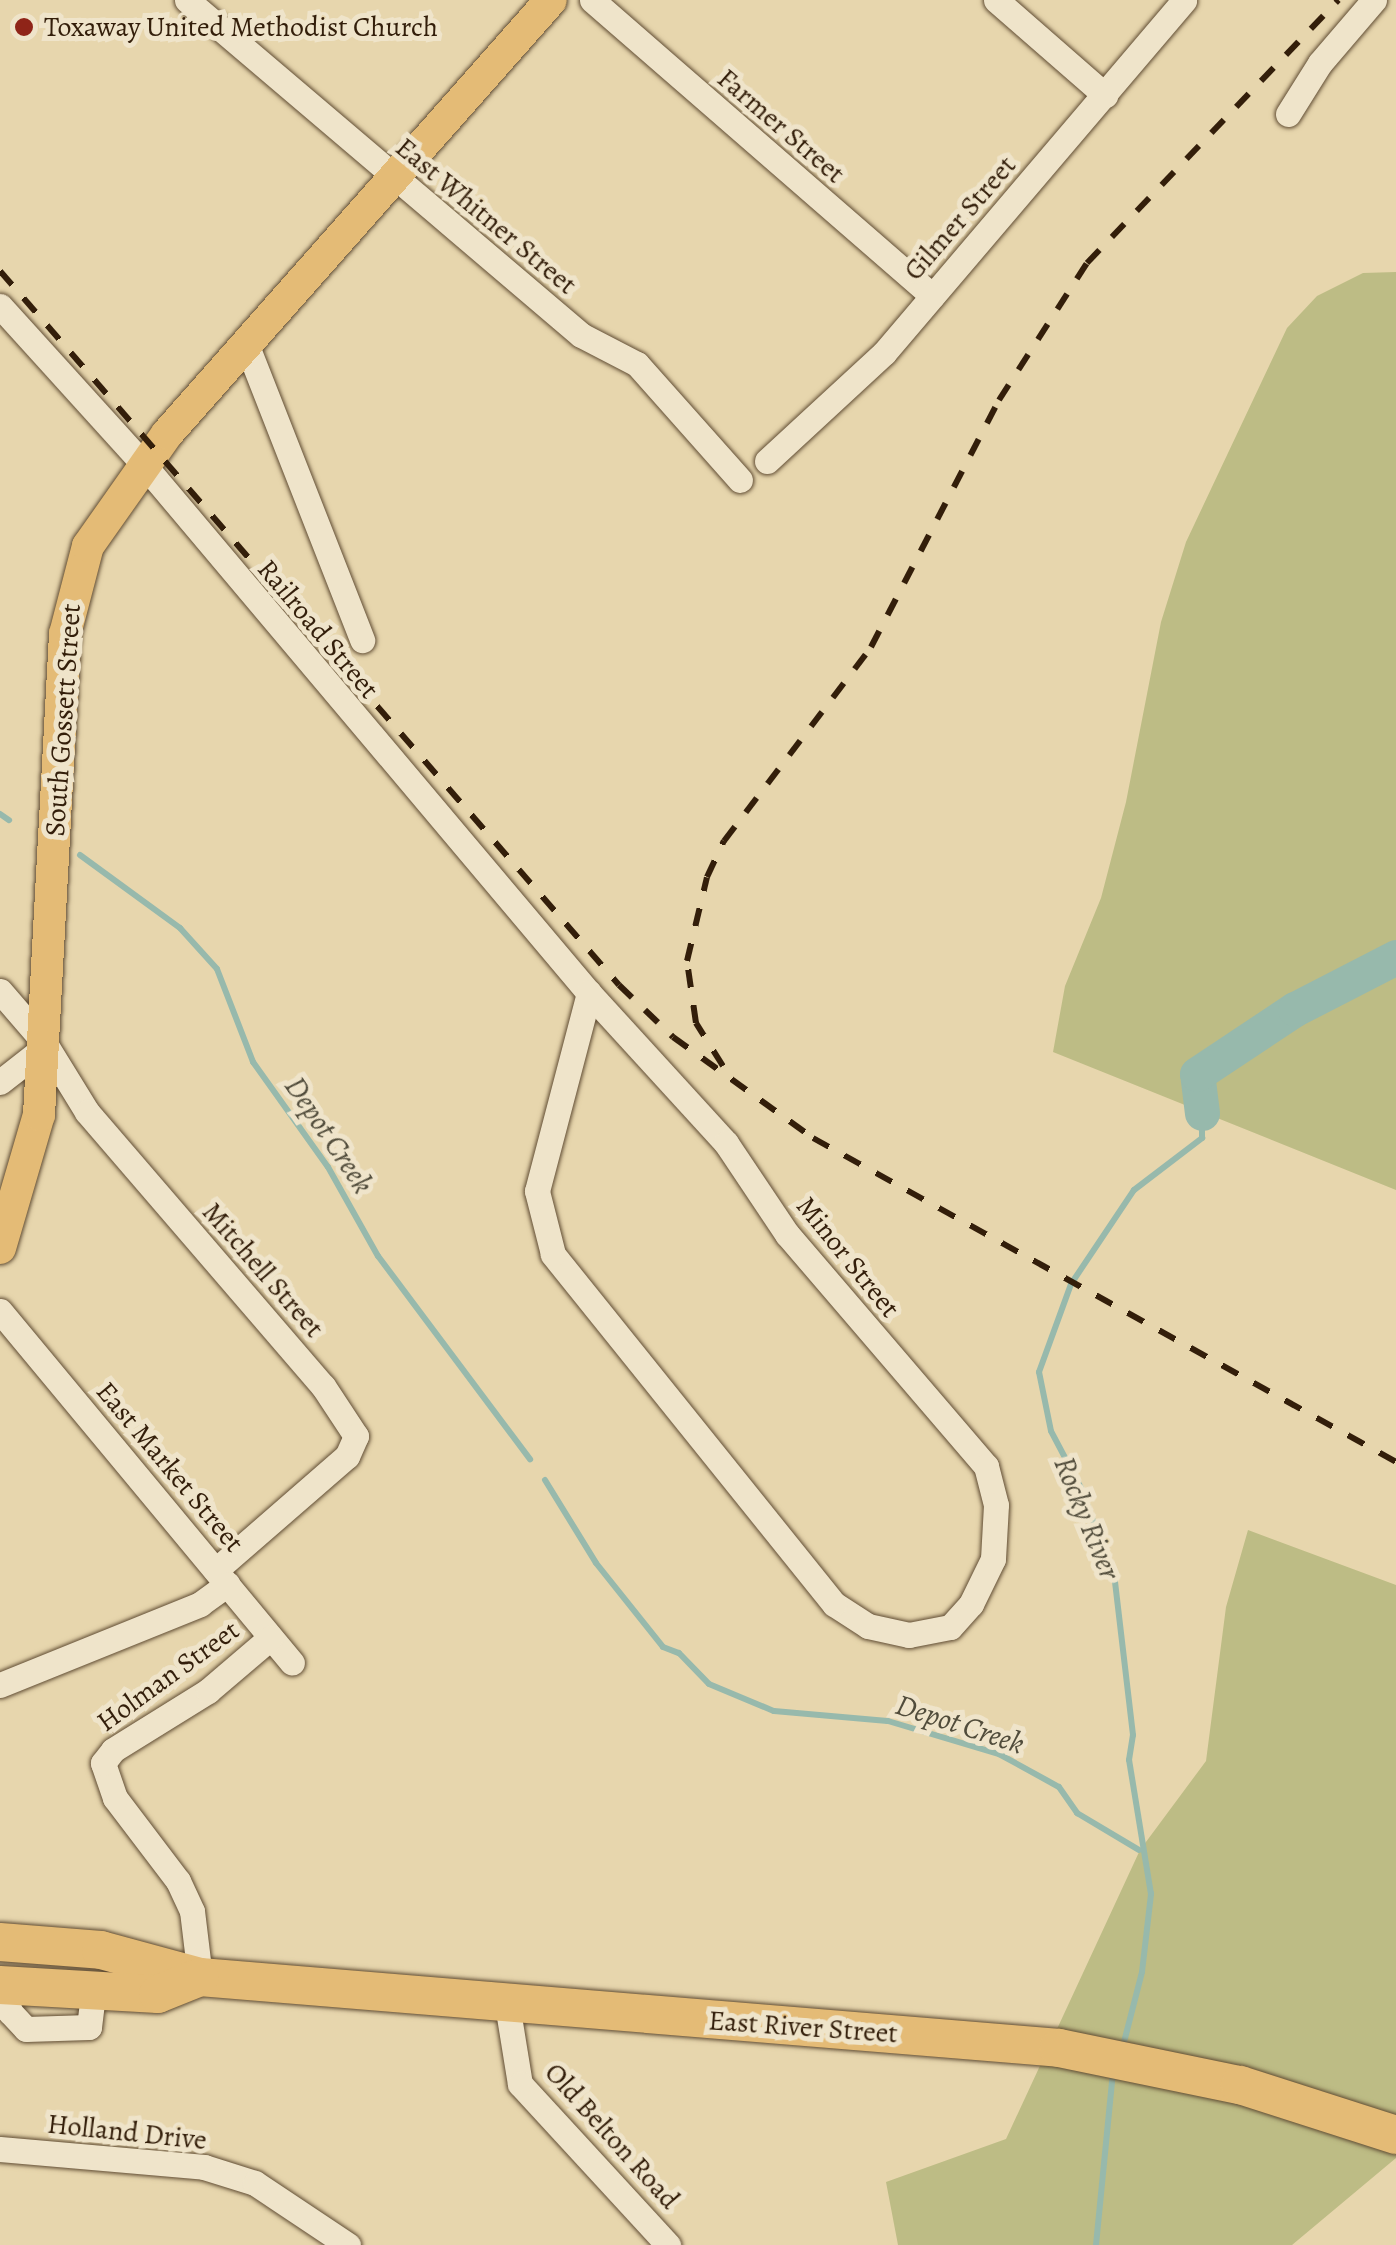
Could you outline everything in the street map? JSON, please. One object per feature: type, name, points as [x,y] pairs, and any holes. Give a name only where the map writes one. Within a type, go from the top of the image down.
[{"type":"highway","name":"East River Street","points":[[0,1942],[101,1950],[200,1976],[1059,2048],[1240,2085],[1396,2135]]},
{"type":"highway","name":"East River Street","points":[[2,1985],[158,1994],[200,1976]]},
{"type":"main road","name":"South Gossett Street","points":[[0,1248],[39,1115],[46,1048],[68,604],[88,546],[144,465],[550,0]]},
{"type":"street","name":"East Whitner Street","points":[[187,0],[581,335],[637,364],[740,480]]},
{"type":"street","name":"Farmer Street","points":[[592,0],[932,296]]},
{"type":"street","points":[[996,0],[1105,95]]},
{"type":"street","name":"Gilmer Street","points":[[767,461],[884,352],[1184,0]]},
{"type":"street","points":[[1288,114],[1320,63],[1374,0]]},
{"type":"street","name":"Railroad Street","points":[[0,306],[144,465],[589,993]]},
{"type":"street","points":[[246,346],[362,640]]},
{"type":"street","name":"Mitchell Street","points":[[0,991],[46,1048],[87,1112],[323,1386],[356,1436],[347,1456],[222,1577]]},
{"type":"street","name":"Minor Street","points":[[589,993],[726,1143],[787,1234],[986,1466],[996,1505],[993,1559],[971,1604],[950,1627],[909,1635],[868,1626],[834,1604],[553,1254],[538,1192],[589,993]]},
{"type":"street","points":[[0,1082],[46,1048]]},
{"type":"street","name":"East Market Street","points":[[0,1311],[292,1663]]},
{"type":"street","name":"Holman Street","points":[[0,1686],[200,1604],[222,1577]]},
{"type":"street","name":"Holman Street","points":[[200,1976],[192,1911],[178,1881],[115,1798],[103,1763],[113,1750],[208,1691],[270,1638]]},
{"type":"street","points":[[2,1985],[15,2022],[41,2030],[89,2028],[94,1993]]},
{"type":"street","points":[[41,2030],[43,1989]]},
{"type":"street","name":"Old Belton Road","points":[[507,2004],[520,2084],[668,2245]]},
{"type":"street","name":"Holland Drive","points":[[0,2150],[204,2168],[255,2183],[348,2245]]},
{"type":"shaded area","points":[[1396,272],[1396,1190],[1053,1052],[1065,986],[1101,898],[1126,802],[1161,622],[1186,542],[1287,328],[1317,296],[1363,273]]},
{"type":"shaded area","points":[[1248,1530],[1396,1585],[1396,2158],[1292,2245],[898,2245],[886,2182],[1006,2139],[1140,1850],[1206,1761],[1226,1607]]},
{"type":"waterway","name":"Depot Creek","points":[[0,814],[9,820]]},
{"type":"waterway","name":"Depot Creek","points":[[80,855],[180,928],[217,969],[253,1062],[328,1167],[378,1256],[530,1459]]},
{"type":"waterway","name":"Rocky River","points":[[1202,1113],[1197,1074],[1295,1009],[1396,957]]},
{"type":"waterway","name":"Rocky River","points":[[1123,2046],[1142,1972],[1151,1894],[1129,1760],[1133,1735],[1115,1581],[1081,1488],[1051,1431],[1039,1372],[1071,1284],[1134,1190],[1202,1138],[1202,1113]]},
{"type":"waterway","name":"Depot Creek","points":[[545,1480],[596,1563],[663,1647],[679,1653],[709,1684],[774,1711],[888,1721],[999,1754],[1059,1787],[1077,1813],[1139,1850]]},
{"type":"waterway","name":"Rocky River","points":[[1096,2245],[1113,2071]]},
{"type":"railway","points":[[723,1066],[696,1023],[687,961],[707,877],[724,841],[871,647],[999,400],[1087,263],[1338,0]]},
{"type":"railway","points":[[0,271],[619,985],[673,1037],[813,1138],[1396,1462]]},
{"type":"place","name":"Toxaway United Methodist Church","points":[[24,27]]}]
